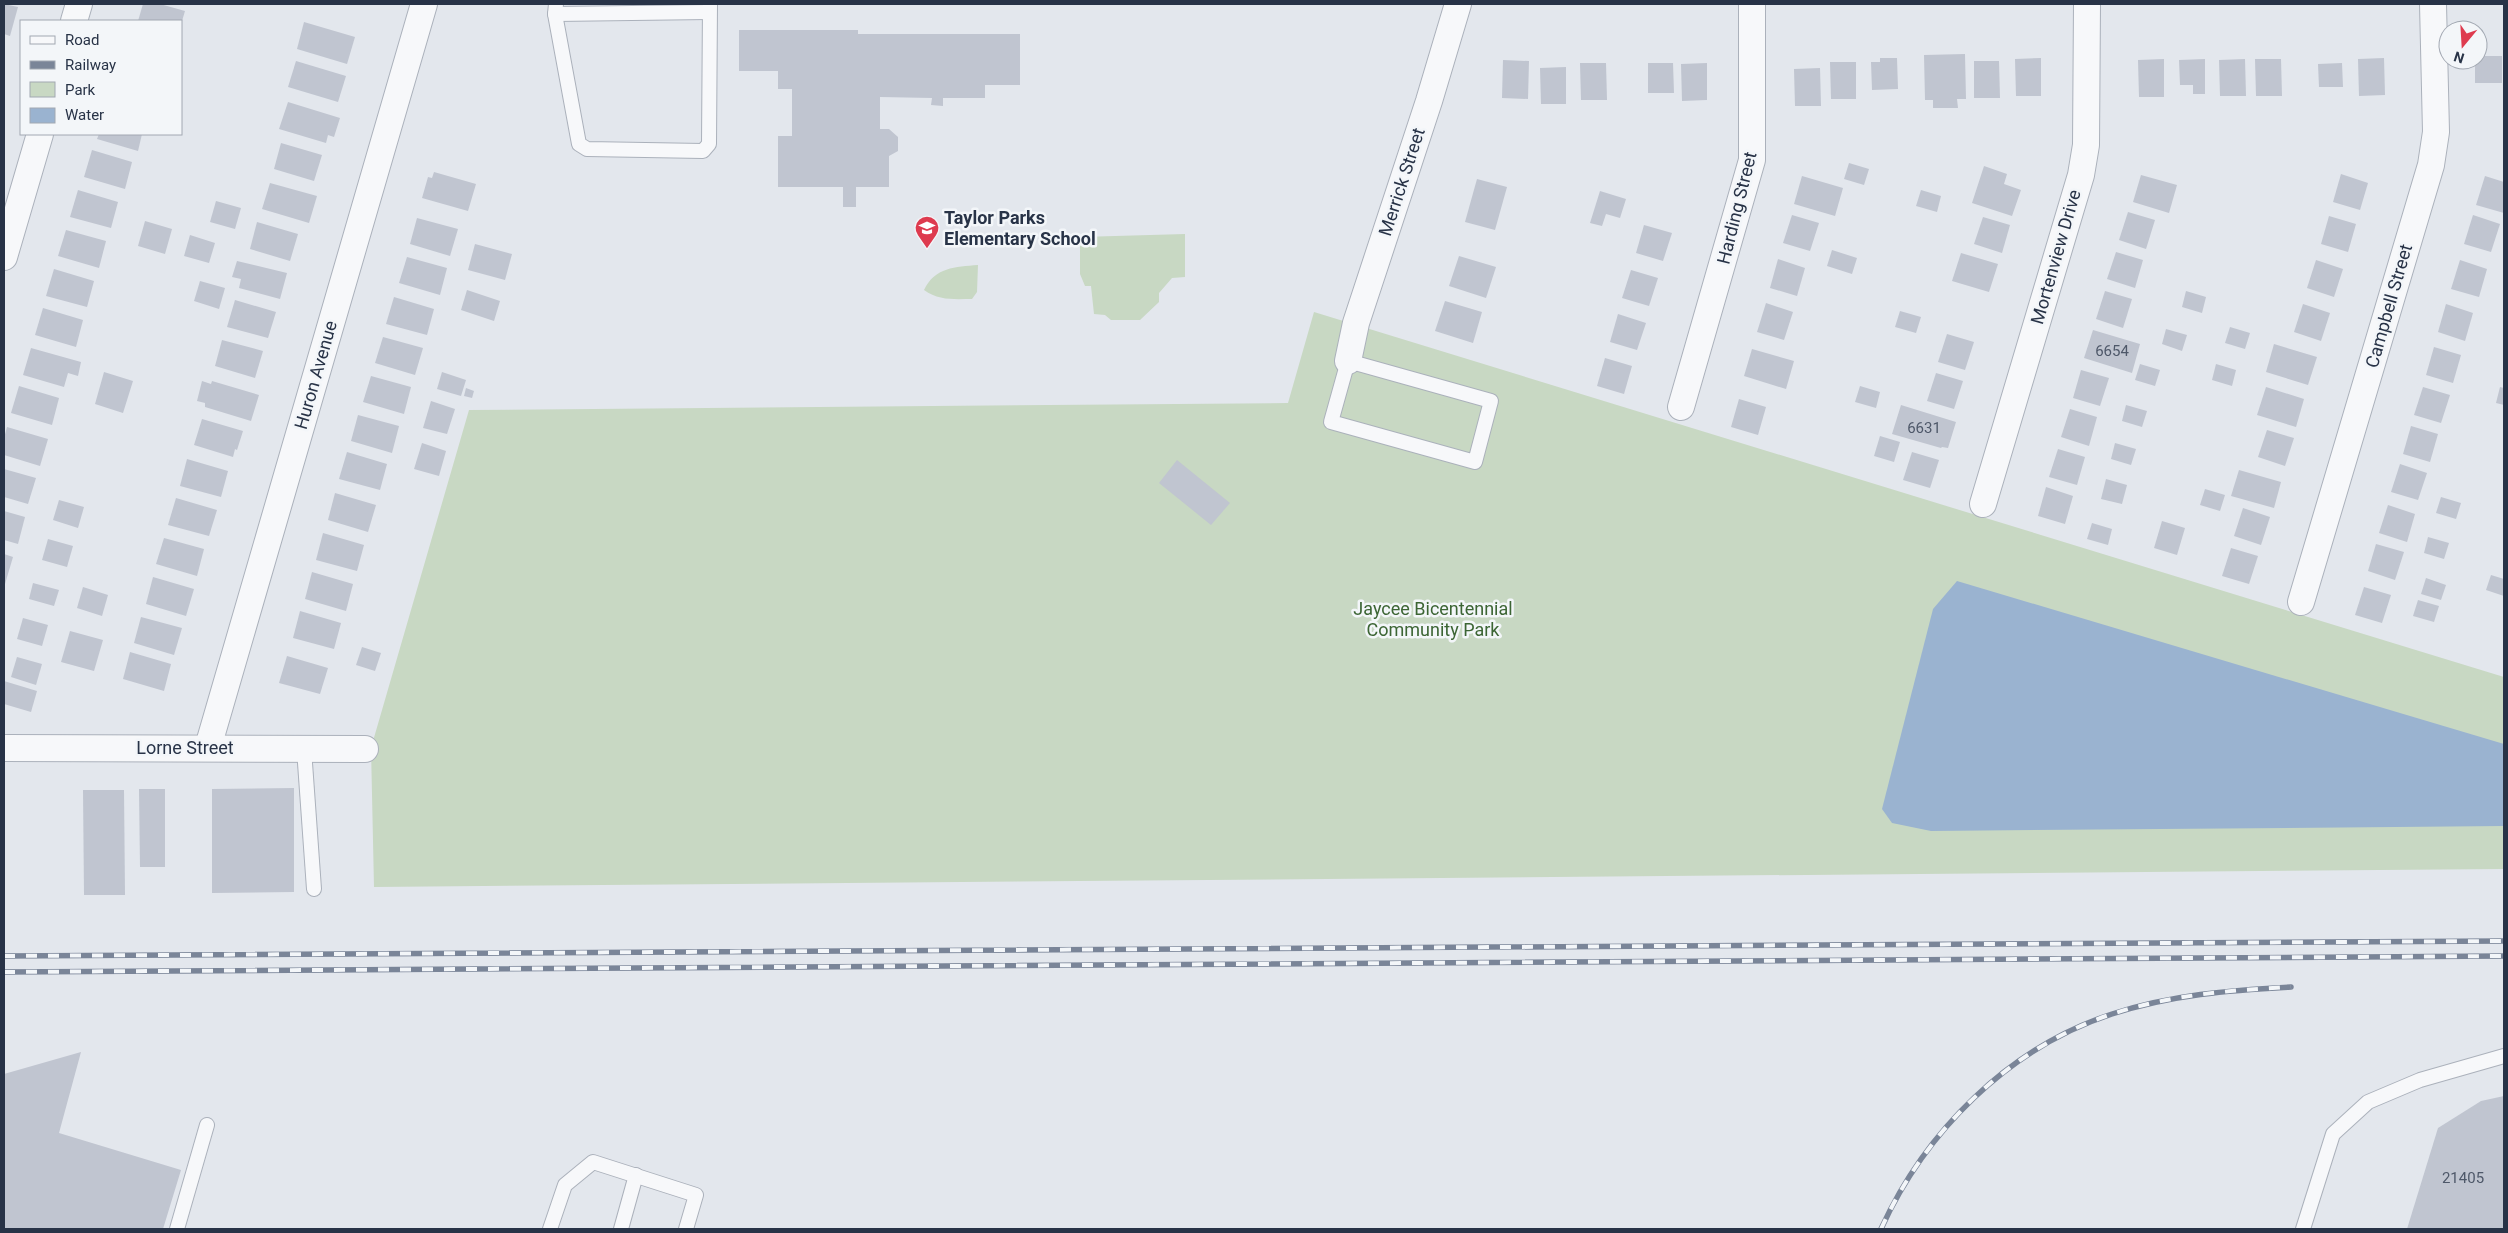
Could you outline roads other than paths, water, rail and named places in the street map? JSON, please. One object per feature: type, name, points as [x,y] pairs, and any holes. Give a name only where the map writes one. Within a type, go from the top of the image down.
[{"type":"street","points":[[74,20],[79,4]]},
{"type":"street","name":"Huron Avenue","points":[[208,747],[424,4]]},
{"type":"street","name":"Merrick Street","points":[[1348,361],[1356,322],[1429,102],[1458,4]]},
{"type":"street","name":"Harding Street","points":[[1681,407],[1752,160],[1752,4]]},
{"type":"street","name":"Mortenview Drive","points":[[1983,504],[2081,175],[2086,145],[2087,4]]},
{"type":"street","name":"Campbell Street","points":[[2301,602],[2431,165],[2436,132],[2434,4]]},
{"type":"street","points":[[4,257],[40,135]]},
{"type":"street","name":"Lorne Street","points":[[4,748],[208,747],[365,749]]},
{"type":"lane","points":[[709,8],[709,144],[704,151],[587,149],[582,147],[579,144],[555,9],[709,8]]},
{"type":"lane","points":[[1348,361],[1491,402],[1475,462],[1331,422],[1348,361]]},
{"type":"lane","points":[[304,749],[314,889]]},
{"type":"lane","points":[[2304,1229],[2333,1134],[2368,1102],[2420,1080],[2504,1056]]},
{"type":"lane","points":[[177,1229],[207,1124]]},
{"type":"lane","points":[[550,1229],[565,1185],[593,1162],[696,1195],[686,1229]]},
{"type":"lane","points":[[621,1229],[636,1175]]},
{"type":"water","points":[[1957,581],[2504,744],[2504,826],[1931,831],[1892,823],[1882,809],[1933,609]]},
{"type":"railway","points":[[4,956],[2504,941]]},
{"type":"railway","points":[[4,972],[2504,956]]},
{"type":"railway","points":[[1881,1229],[1899,1193],[1921,1159],[1946,1127],[1974,1098],[2005,1071],[2038,1048],[2074,1029],[2112,1014],[2156,1002],[2200,994],[2291,987]]},
{"type":"place","name":"Taylor Parks Elementary School","points":[[927,249]]},
{"type":"park label","name":"Jaycee Bicentennial Community Park","points":[[1433,619]]}]
